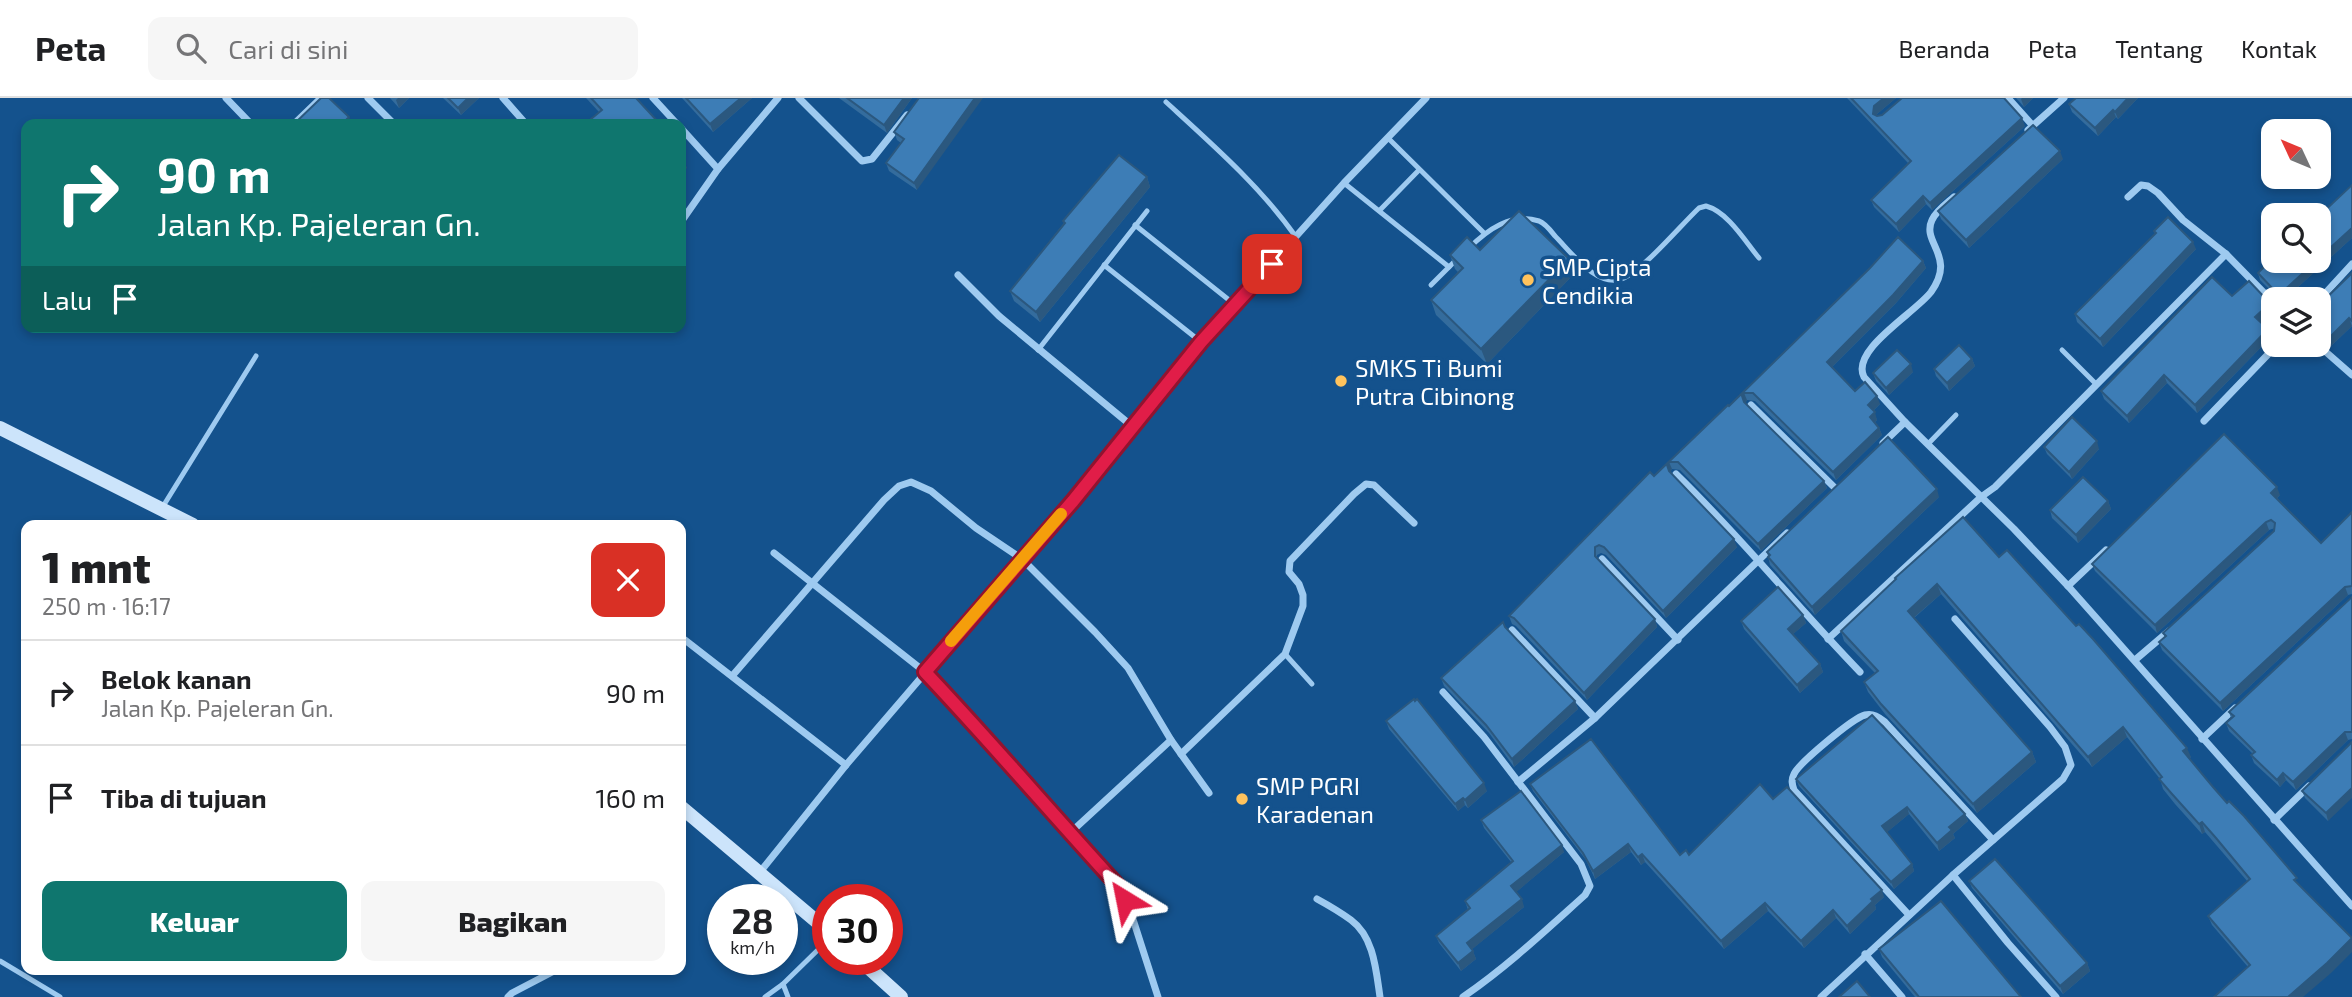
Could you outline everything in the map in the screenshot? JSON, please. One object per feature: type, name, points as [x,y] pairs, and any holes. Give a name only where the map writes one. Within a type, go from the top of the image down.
[{"type":"main road","points":[[0,428],[183,520]]},
{"type":"main road","points":[[686,811],[812,917]]},
{"type":"main road","points":[[877,975],[901,997]]},
{"type":"street","points":[[226,98],[246,119]]},
{"type":"street","points":[[299,119],[321,98]]},
{"type":"street","points":[[368,98],[389,119]]},
{"type":"street","points":[[503,98],[522,119]]},
{"type":"street","points":[[653,98],[672,119]]},
{"type":"street","points":[[686,215],[718,169],[778,98]]},
{"type":"street","points":[[799,98],[853,154],[866,161],[872,159],[885,145],[913,107]]},
{"type":"street","points":[[760,872],[846,765],[1133,427],[1201,342],[1344,183],[1426,98]]},
{"type":"street","points":[[2008,98],[2033,126]]},
{"type":"street","points":[[2024,134],[2064,98]]},
{"type":"street","points":[[686,134],[718,169]]},
{"type":"street","points":[[2128,197],[2141,185],[2158,192],[2183,220],[2226,254],[2261,290]]},
{"type":"street","points":[[1958,193],[1933,218],[1930,227],[1931,237],[1941,257],[1938,281],[1915,310],[1874,343],[1862,360],[1860,369],[1864,377],[2068,586],[2352,906]]},
{"type":"street","points":[[1828,639],[1995,487],[2226,254]]},
{"type":"street","points":[[2331,287],[2352,264]]},
{"type":"street","points":[[958,275],[1038,350],[1133,427]]},
{"type":"street","points":[[2331,356],[2352,374]]},
{"type":"street","points":[[2204,421],[2265,357]]},
{"type":"street","points":[[1751,405],[1835,488]]},
{"type":"street","points":[[1875,450],[1905,422]]},
{"type":"street","points":[[1676,474],[1715,512],[1860,672]]},
{"type":"street","points":[[1825,498],[1845,479]]},
{"type":"street","points":[[733,675],[884,500],[899,486],[911,482],[931,491],[976,528],[1022,559],[1128,668],[1171,740],[1209,793]]},
{"type":"street","points":[[1181,754],[1285,654],[1303,606],[1299,584],[1289,572],[1290,561],[1345,503],[1366,485],[1374,485],[1414,523]]},
{"type":"street","points":[[1518,782],[1595,718],[1796,525]]},
{"type":"street","points":[[2068,586],[2113,544]]},
{"type":"street","points":[[774,553],[925,672],[1001,753],[1026,785],[1119,887],[1131,913],[1158,997]]},
{"type":"street","points":[[1602,559],[1678,640]]},
{"type":"street","points":[[1821,997],[1865,954],[2063,779],[2071,765],[2065,747],[2050,727],[1955,619]]},
{"type":"street","points":[[2135,660],[2173,627]]},
{"type":"street","points":[[1513,630],[1595,718]]},
{"type":"street","points":[[686,640],[846,765]]},
{"type":"street","points":[[1443,692],[1484,737],[1581,864],[1590,886],[1585,895],[1539,936],[1489,979],[1463,997]]},
{"type":"street","points":[[2202,739],[2242,702]]},
{"type":"street","points":[[1909,915],[1794,790],[1792,780],[1795,771],[1824,744],[1864,715],[1875,715],[1885,722],[1993,839]]},
{"type":"street","points":[[1070,833],[1171,740]]},
{"type":"street","points":[[2274,820],[2313,782]]},
{"type":"street","points":[[1953,875],[2056,997]]},
{"type":"street","points":[[1317,899],[1353,921],[1364,936],[1373,954],[1380,997]]},
{"type":"street","points":[[1865,954],[1902,997]]},
{"type":"street","points":[[508,997],[547,975]]},
{"type":"lane","points":[[1166,102],[1227,159],[1280,215],[1296,237]]},
{"type":"lane","points":[[1388,138],[1484,233]]},
{"type":"lane","points":[[1380,210],[1419,170]]},
{"type":"lane","points":[[1344,183],[1449,267]]},
{"type":"lane","points":[[1467,250],[1484,233],[1497,225],[1511,221],[1542,222],[1591,271],[1607,279],[1623,278],[1646,261],[1699,208],[1706,206],[1718,211],[1759,258]]},
{"type":"lane","points":[[1038,350],[1147,211]]},
{"type":"lane","points":[[1135,225],[1234,304]]},
{"type":"lane","points":[[1431,285],[1458,259]]},
{"type":"lane","points":[[1104,265],[1201,342]]},
{"type":"lane","points":[[2062,351],[2096,384]]},
{"type":"lane","points":[[160,509],[256,356]]},
{"type":"lane","points":[[1928,444],[1956,415]]},
{"type":"lane","points":[[1285,654],[1312,684]]},
{"type":"lane","points":[[765,997],[783,984],[812,956]]},
{"type":"lane","points":[[0,961],[21,974]]},
{"type":"lane","points":[[23,975],[60,997]]},
{"type":"lane","points":[[783,984],[788,997]]},
{"type":"building","points":[[321,98],[329,98],[349,117],[347,119],[299,119]]},
{"type":"building","points":[[448,98],[468,98],[458,108]]},
{"type":"building","points":[[591,98],[636,98],[655,119],[591,119],[602,110]]},
{"type":"building","points":[[686,98],[741,98],[710,124]]},
{"type":"building","points":[[847,98],[904,98],[884,125]]},
{"type":"building","points":[[919,98],[975,98],[914,183],[886,163],[904,139],[894,132]]},
{"type":"building","points":[[1851,98],[1884,98],[1874,106],[1873,114],[1877,116],[1882,115],[1902,98],[2004,98],[2022,118],[1930,203],[1923,196],[1896,224],[1871,200],[1911,161]]},
{"type":"building","points":[[2076,98],[2128,98],[2095,128],[2069,104]]},
{"type":"building","points":[[2033,125],[2060,151],[1966,240],[1938,211]]},
{"type":"building","points":[[1119,155],[1147,177],[1036,312],[1010,291],[1065,223],[1063,221]]},
{"type":"building","points":[[2352,185],[2352,228],[2331,247],[2331,205]]},
{"type":"building","points":[[1519,211],[1569,259],[1481,349],[1431,300],[1463,268],[1450,255],[1467,237],[1480,250]]},
{"type":"building","points":[[2168,217],[2193,242],[2100,339],[2075,314],[2156,233],[2154,231]]},
{"type":"building","points":[[1898,237],[1923,261],[1827,362],[1855,391],[1865,382],[1877,396],[1868,405],[1875,412],[1870,417],[1879,428],[1833,472],[1753,393],[1744,393],[1744,402],[1824,481],[1758,544],[1678,462],[1669,462],[1669,471],[1734,539],[1663,611],[1604,547],[1595,547],[1595,556],[1655,619],[1584,693],[1514,618],[1509,616],[1650,472],[1654,476],[1728,405],[1729,406],[1870,268]]},
{"type":"building","points":[[2261,270],[2261,273],[2303,273],[2288,287],[2271,287],[2258,273]]},
{"type":"building","points":[[2352,273],[2352,321],[2349,318],[2331,336],[2331,293]]},
{"type":"building","points":[[2212,277],[2232,296],[2249,281],[2261,294],[2261,311],[2255,317],[2261,323],[2261,336],[2195,405],[2164,375],[2127,416],[2101,391]]},
{"type":"building","points":[[1959,345],[1972,359],[1947,383],[1934,369]]},
{"type":"building","points":[[1897,350],[1911,364],[1886,388],[1873,373]]},
{"type":"building","points":[[2072,417],[2097,441],[2069,472],[2044,447]]},
{"type":"building","points":[[2224,434],[2277,487],[2271,493],[2321,543],[2352,512],[2352,586],[2345,587],[2220,703],[2159,642],[2166,636],[2163,633],[2274,531],[2275,523],[2271,520],[2266,522],[2155,625],[2092,564]]},
{"type":"building","points":[[1888,437],[1937,489],[1812,607],[1768,557],[1770,555],[1767,552]]},
{"type":"building","points":[[2083,477],[2108,501],[2076,535],[2050,510]]},
{"type":"building","points":[[1963,517],[1999,557],[2007,550],[2076,626],[2079,624],[2093,639],[2187,748],[2183,751],[2213,787],[2227,803],[2229,801],[2244,816],[2297,878],[2294,880],[2352,938],[2288,997],[2214,997],[2250,965],[2208,916],[2250,879],[2202,822],[2199,824],[2159,779],[2162,777],[2123,727],[2088,757],[1937,584],[1908,611],[2032,752],[1973,804],[1864,682],[1878,671],[1841,631]]},
{"type":"building","points":[[1778,587],[1803,615],[1788,629],[1820,664],[1797,685],[1741,621]]},
{"type":"building","points":[[2352,597],[2352,732],[2345,732],[2293,782],[2283,773],[2277,780],[2251,755],[2255,752],[2226,723],[2234,716],[2229,712]]},
{"type":"building","points":[[1503,622],[1575,701],[1512,759],[1486,725],[1441,678]]},
{"type":"building","points":[[1417,699],[1484,783],[1465,800],[1463,798],[1455,804],[1386,721]]},
{"type":"building","points":[[1872,715],[1965,814],[1949,827],[1952,830],[1937,843],[1907,807],[1882,826],[1912,864],[1891,882],[1796,779]]},
{"type":"building","points":[[1591,739],[1680,855],[1686,850],[1689,855],[1760,784],[1773,799],[1787,787],[1882,890],[1847,926],[1833,910],[1801,941],[1765,903],[1721,941],[1642,854],[1638,857],[1628,844],[1593,871],[1583,853],[1530,784]]},
{"type":"building","points":[[2352,742],[2352,788],[2326,813],[2302,791]]},
{"type":"building","points":[[1521,791],[1562,845],[1511,886],[1522,899],[1467,943],[1473,951],[1458,963],[1436,936],[1470,908],[1465,901],[1513,861],[1481,820]]},
{"type":"building","points":[[1995,859],[2087,963],[2060,986],[1969,881]]},
{"type":"building","points":[[1941,901],[2021,997],[1919,997],[1879,949]]},
{"type":"building","points":[[1857,981],[1870,997],[1839,997]]},
{"type":"slow traffic","points":[[951,641],[1061,514]]},
{"type":"place","name":"SMP Cipta Cendikia","points":[[1528,280]]},
{"type":"place","name":"SMKS Ti Bumi Putra Cibinong","points":[[1341,381]]},
{"type":"place","name":"SMP PGRI Karadenan","points":[[1242,799]]},
{"type":"route","points":[[1125,900],[1119,887],[1026,785],[1001,753],[925,672],[1073,501],[1201,342],[1272,264]]}]
